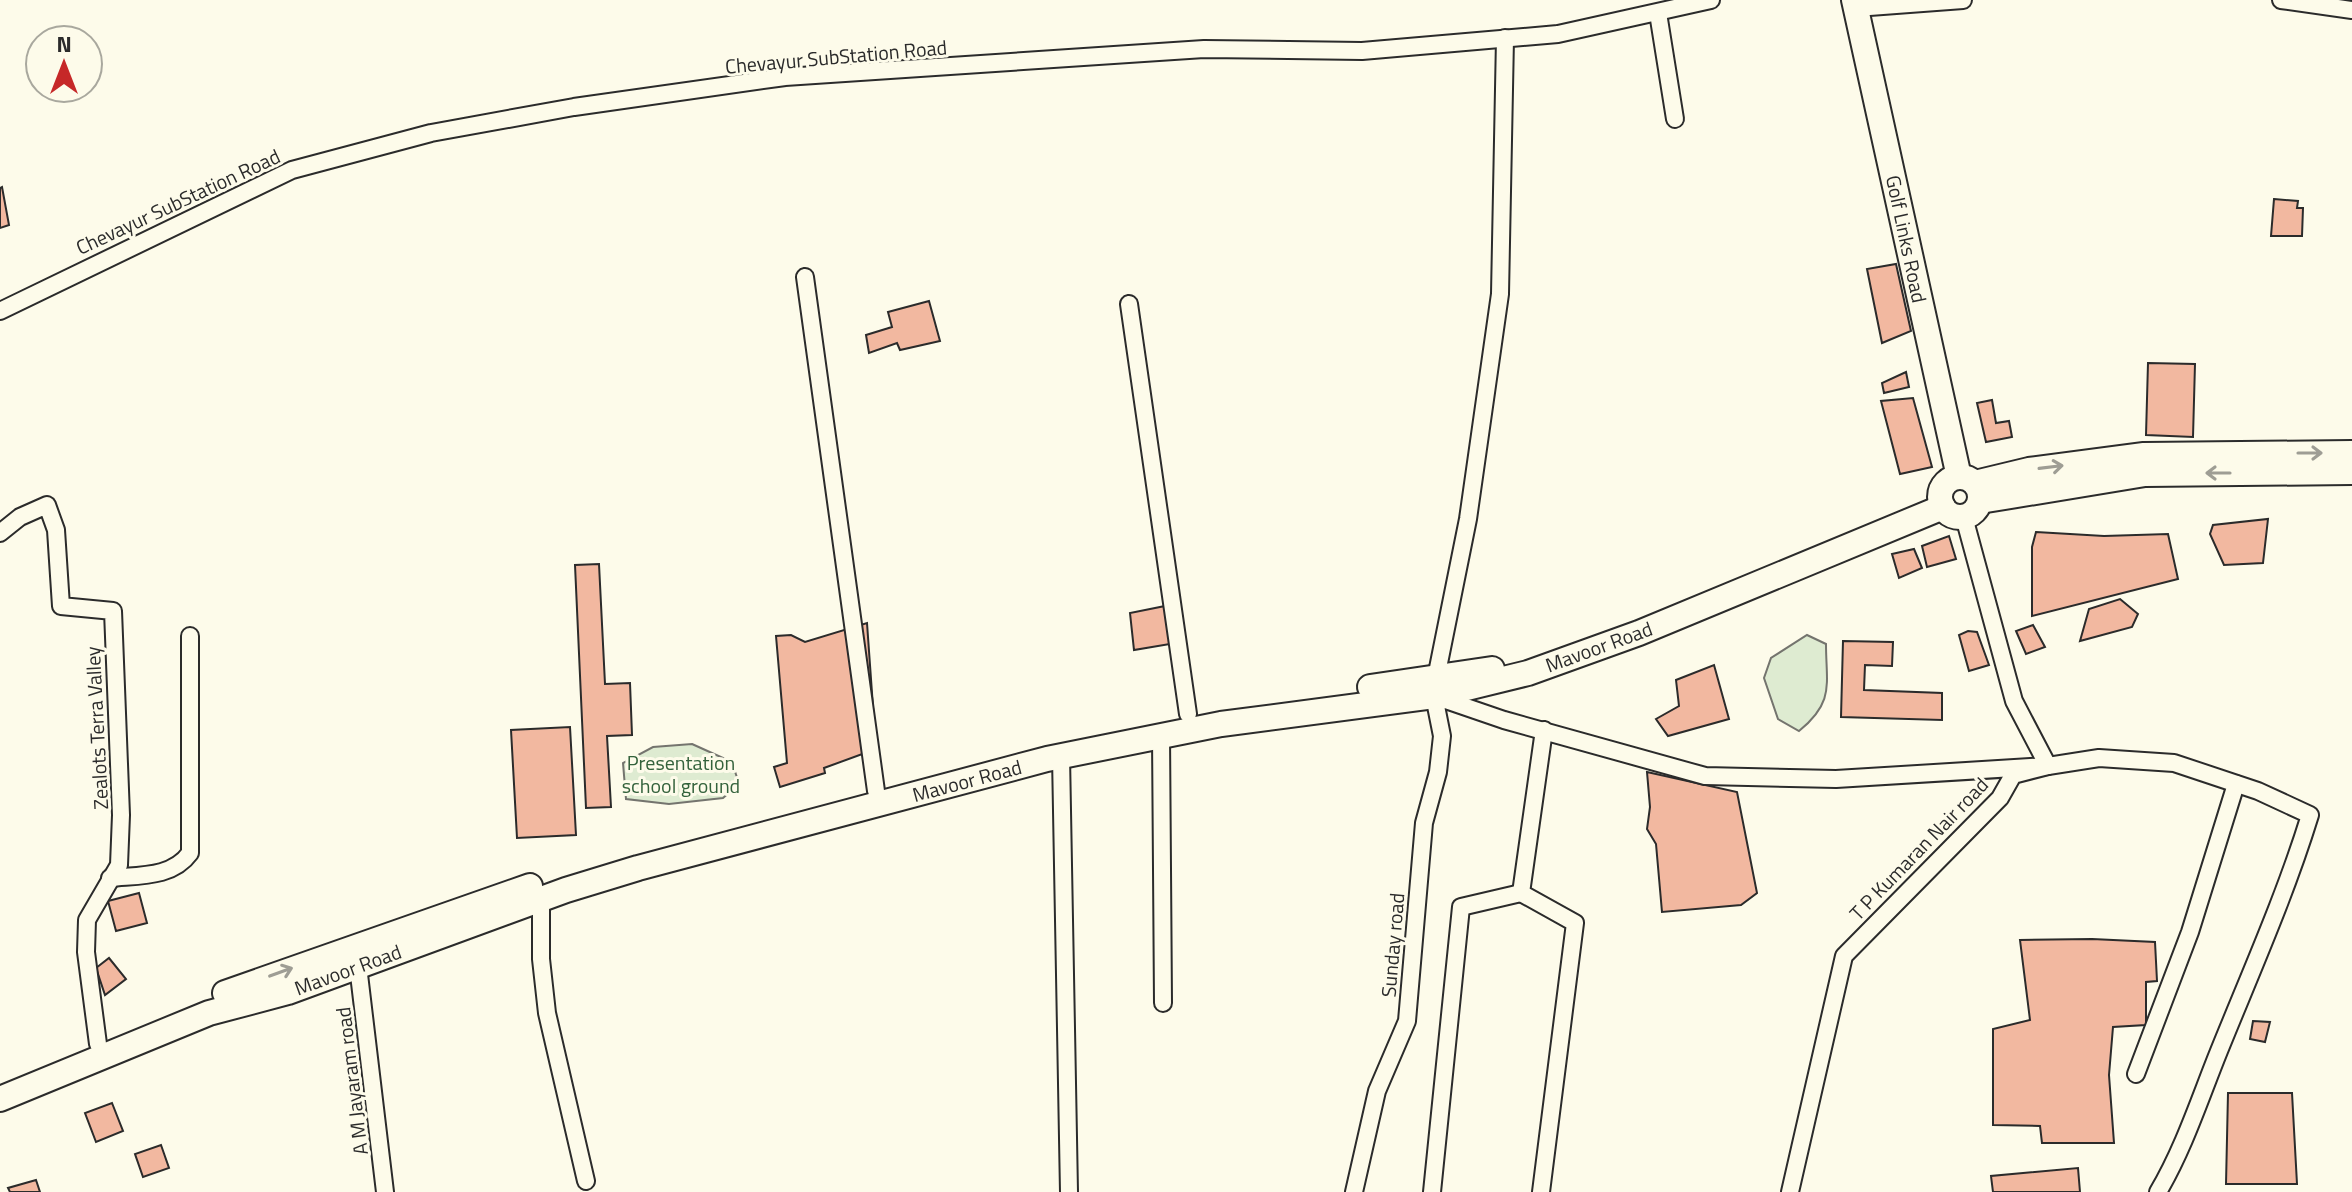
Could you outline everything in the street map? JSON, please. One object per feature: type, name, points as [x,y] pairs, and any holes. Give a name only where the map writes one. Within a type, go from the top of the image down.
[{"type":"main road","name":"Golf Links Road","points":[[1855,4],[1960,496]]},
{"type":"main road","points":[[1960,496],[2029,470],[2144,455],[2352,453]]},
{"type":"main road","points":[[1960,496],[2145,474],[2352,472]]},
{"type":"main road","name":"Mavoor Road","points":[[0,1099],[209,1013],[288,992],[541,899],[652,864],[1061,756],[1161,735],[1435,687],[1594,635],[1960,496]]},
{"type":"main road","name":"Mavoor Road","points":[[0,1084],[281,972],[551,879],[653,848],[1049,743],[1188,714],[1435,687]]},
{"type":"street","name":"Chevayur SubStation Road","points":[[0,311],[292,170],[431,133],[574,107],[785,77],[1204,49],[1362,51],[1558,34],[1711,0]]},
{"type":"street","points":[[1855,4],[1963,0]]},
{"type":"street","points":[[2281,0],[2352,10]]},
{"type":"street","points":[[1658,13],[1675,119]]},
{"type":"street","points":[[1505,38],[1500,294],[1468,519],[1435,687],[1544,730],[1705,776],[1836,779],[2048,766],[2099,758],[2174,763],[2236,784],[2310,815],[2290,880],[2259,958],[2189,1130],[2158,1192]]},
{"type":"street","points":[[805,277],[876,791]]},
{"type":"street","points":[[1129,304],[1188,714]]},
{"type":"street","points":[[1960,496],[2014,701],[2048,766]]},
{"type":"street","name":"Zealots Terra Valley","points":[[0,533],[20,517],[47,505],[56,530],[61,606],[113,611],[121,815],[119,865],[87,920],[86,952],[98,1044]]},
{"type":"street","points":[[110,878],[162,873],[183,862],[190,853],[190,636]]},
{"type":"street","name":"Sunday road","points":[[1354,1192],[1377,1091],[1407,1021],[1424,823],[1438,772],[1442,736],[1435,687]]},
{"type":"street","points":[[1521,893],[1544,730]]},
{"type":"street","points":[[1161,735],[1163,1003]]},
{"type":"street","points":[[1061,756],[1069,1192]]},
{"type":"street","name":"T P Kumaran Nair road","points":[[1790,1192],[1844,956],[2000,798],[2013,775],[2048,766]]},
{"type":"street","points":[[2136,1074],[2190,932],[2236,784]]},
{"type":"street","points":[[1432,1192],[1461,907],[1521,893],[1575,923],[1541,1192]]},
{"type":"street","points":[[541,899],[541,959],[547,1013],[586,1181]]},
{"type":"street","name":"A M Jayaram road","points":[[358,966],[385,1192]]},
{"type":"green space","points":[[1807,635],[1826,644],[1827,681],[1818,711],[1799,731],[1778,719],[1764,678],[1771,658]]},
{"type":"green space","name":"Presentation school ground","points":[[692,744],[732,762],[739,784],[723,798],[669,804],[626,799],[623,763],[653,747]]},
{"type":"building","points":[[0,188],[9,225],[0,228]]},
{"type":"building","points":[[2274,199],[2298,201],[2297,208],[2303,208],[2302,236],[2271,236]]},
{"type":"building","points":[[1896,264],[1911,331],[1882,343],[1867,269]]},
{"type":"building","points":[[929,301],[940,341],[900,350],[897,343],[869,353],[866,335],[892,327],[888,312]]},
{"type":"building","points":[[2148,363],[2195,364],[2193,437],[2146,435]]},
{"type":"building","points":[[1906,372],[1909,387],[1884,393],[1882,383]]},
{"type":"building","points":[[1913,398],[1932,467],[1900,474],[1881,401]]},
{"type":"building","points":[[1992,400],[1996,423],[2009,421],[2012,437],[1986,442],[1977,403]]},
{"type":"building","points":[[2268,519],[2263,563],[2224,565],[2210,534],[2213,525]]},
{"type":"building","points":[[2036,532],[2104,536],[2168,534],[2178,579],[2032,616],[2032,547]]},
{"type":"building","points":[[1949,536],[1956,559],[1927,567],[1922,546]]},
{"type":"building","points":[[1914,549],[1922,568],[1899,578],[1892,554]]},
{"type":"building","points":[[599,564],[605,684],[630,683],[632,735],[607,736],[611,807],[586,808],[575,565]]},
{"type":"building","points":[[2120,599],[2138,614],[2132,627],[2080,641],[2089,609]]},
{"type":"building","points":[[1170,605],[1176,643],[1134,650],[1130,613]]},
{"type":"building","points":[[867,623],[876,749],[824,768],[825,773],[780,787],[774,767],[787,763],[776,636],[791,635],[805,642]]},
{"type":"building","points":[[2033,625],[2045,647],[2026,654],[2016,631]]},
{"type":"building","points":[[1968,631],[1977,632],[1989,665],[1969,671],[1959,635]]},
{"type":"building","points":[[1843,641],[1893,642],[1892,666],[1865,665],[1864,690],[1942,693],[1942,720],[1841,717]]},
{"type":"building","points":[[1714,665],[1729,719],[1668,736],[1656,719],[1679,706],[1676,680]]},
{"type":"building","points":[[570,727],[576,835],[517,838],[511,730]]},
{"type":"building","points":[[1647,772],[1737,792],[1757,893],[1741,905],[1662,912],[1656,844],[1647,829],[1650,807]]},
{"type":"building","points":[[139,893],[147,923],[116,931],[108,901]]},
{"type":"building","points":[[2020,940],[2155,942],[2157,981],[2146,982],[2146,1025],[2113,1027],[2109,1075],[2114,1143],[2042,1143],[2040,1126],[1993,1125],[1993,1029],[2030,1020]]},
{"type":"building","points":[[109,958],[126,979],[105,995],[96,968]]},
{"type":"building","points":[[2253,1021],[2270,1022],[2265,1042],[2250,1039]]},
{"type":"building","points":[[2228,1093],[2292,1093],[2297,1184],[2226,1184]]},
{"type":"building","points":[[112,1103],[123,1131],[96,1142],[85,1113]]},
{"type":"building","points":[[161,1145],[169,1168],[143,1177],[135,1154]]},
{"type":"building","points":[[2078,1168],[2080,1192],[1993,1192],[1991,1176]]},
{"type":"building","points":[[36,1180],[40,1192],[10,1192],[8,1188]]}]
